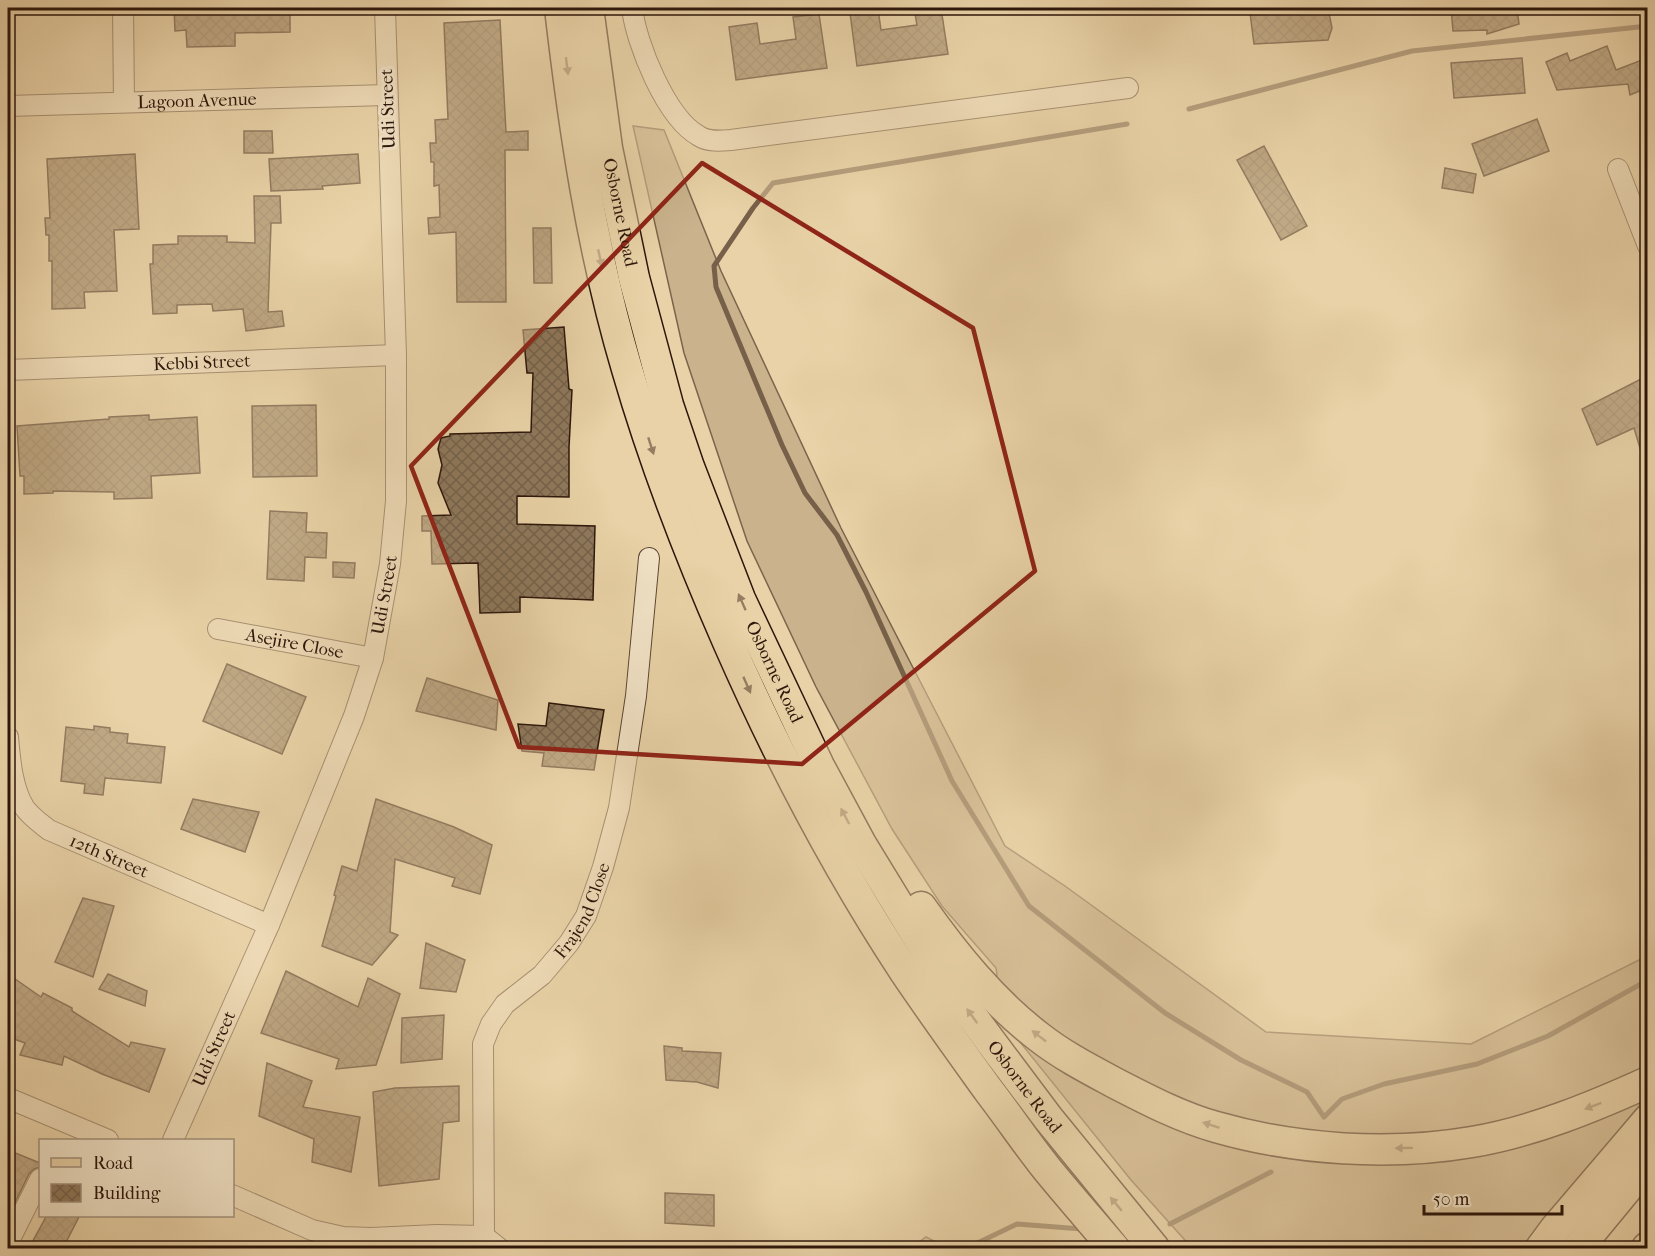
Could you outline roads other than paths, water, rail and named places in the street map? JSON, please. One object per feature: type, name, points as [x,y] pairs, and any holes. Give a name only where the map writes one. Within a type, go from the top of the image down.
[{"type":"main road","name":"Osborne Road","points":[[560,8],[580,160],[608,296],[626,367],[680,525],[751,695],[822,835],[906,973],[1046,1168],[1114,1248]]},
{"type":"main road","name":"Osborne Road","points":[[588,8],[607,148],[634,278],[668,405],[689,467],[740,599],[819,766],[861,844],[938,969],[1048,1118],[1154,1248]]},
{"type":"main road","points":[[861,844],[906,886],[962,963],[1002,1005],[1040,1037],[1080,1065],[1170,1110],[1214,1127],[1260,1138],[1359,1149],[1414,1148],[1473,1142],[1524,1130],[1570,1115],[1647,1082]]},
{"type":"main road","points":[[1541,1248],[1647,1120]]},
{"type":"main road","points":[[1578,1248],[1647,1163]]},
{"type":"street","points":[[123,8],[124,102]]},
{"type":"street","name":"Udi Street","points":[[172,1139],[269,925],[354,716],[373,658],[390,564],[396,501],[396,355],[385,8]]},
{"type":"street","points":[[632,8],[640,43],[647,61],[670,105],[699,137],[714,141],[1128,88]]},
{"type":"street","name":"Lagoon Avenue","points":[[8,106],[387,95]]},
{"type":"street","points":[[1618,169],[1647,246]]},
{"type":"street","name":"Kebbi Street","points":[[8,370],[396,355]]},
{"type":"street","name":"Frajend Close","points":[[492,1242],[483,1044],[491,1024],[505,1004],[542,975],[569,943],[586,916],[603,867],[619,808],[633,719],[649,558]]},
{"type":"street","name":"Asejire Close","points":[[218,628],[373,658]]},
{"type":"street","name":"12th Street","points":[[8,737],[14,777],[25,809],[49,830],[269,925]]},
{"type":"street","points":[[8,1098],[64,1132],[102,1139]]},
{"type":"street","points":[[8,1243],[39,1181]]},
{"type":"street","points":[[234,1196],[312,1230],[343,1237],[437,1235],[492,1242]]},
{"type":"waterway","points":[[1189,109],[1412,51],[1648,26]]},
{"type":"waterway","points":[[1127,124],[773,183],[753,208],[714,266],[716,287],[782,445],[805,493],[837,535],[866,592],[952,781],[1029,906],[1165,1013],[1241,1060],[1307,1092],[1324,1117],[1342,1099],[1384,1084],[1477,1064],[1548,1036],[1648,980]]},
{"type":"waterway","points":[[1170,1224],[1271,1172]]},
{"type":"waterway","points":[[967,1248],[1017,1224],[1082,1229]]}]
